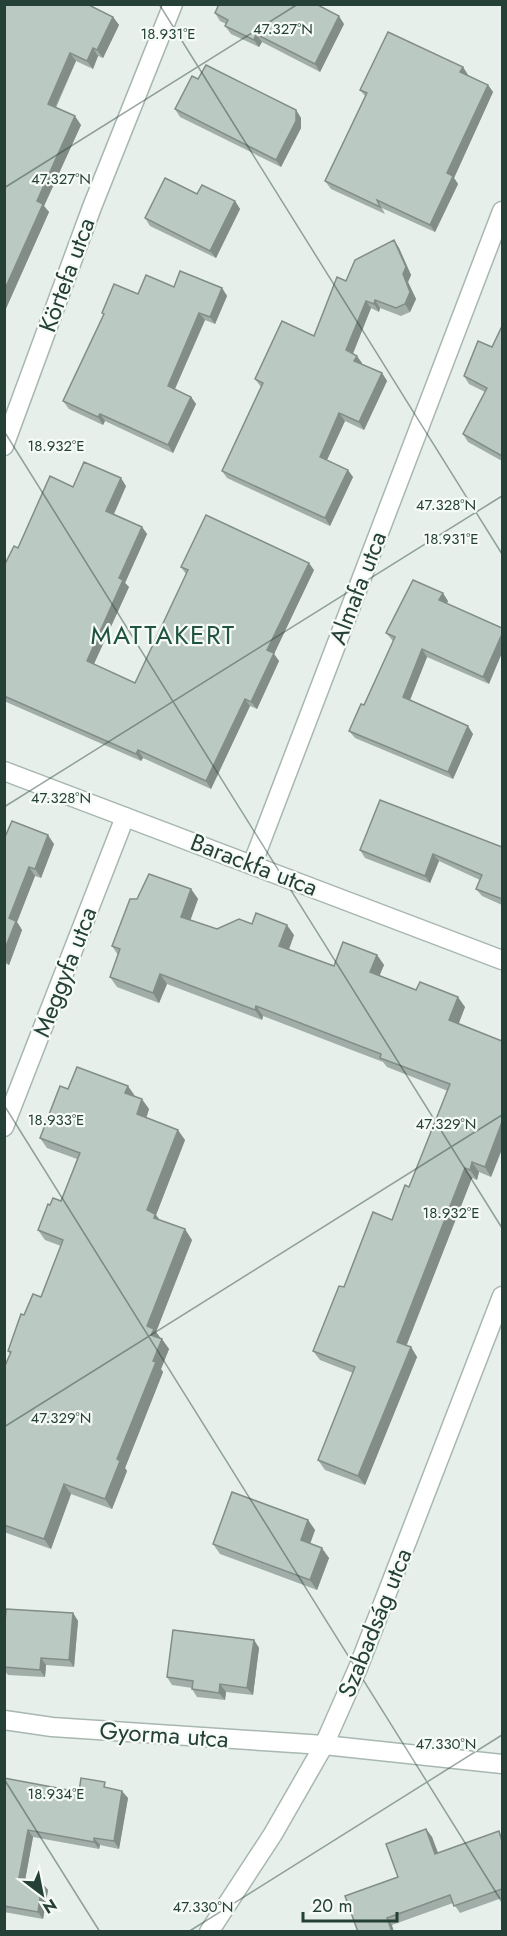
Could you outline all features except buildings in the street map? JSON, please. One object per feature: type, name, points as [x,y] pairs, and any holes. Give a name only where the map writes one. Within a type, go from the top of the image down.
[{"type":"street","name":"Körtefa utca","points":[[4,446],[92,207],[173,4]]},
{"type":"street","name":"Almafa utca","points":[[252,865],[502,211]]},
{"type":"street","name":"Barackfa utca","points":[[4,771],[502,960]]},
{"type":"street","name":"Meggyfa utca","points":[[4,1127],[125,817]]},
{"type":"street","name":"Szabadság utca","points":[[209,1932],[273,1834],[324,1745],[358,1668],[502,1296]]},
{"type":"street","name":"Gyorma utca","points":[[4,1720],[52,1727],[324,1745],[502,1764]]},
{"type":"district","name":"MATTAKERT","points":[[163,635]]}]
